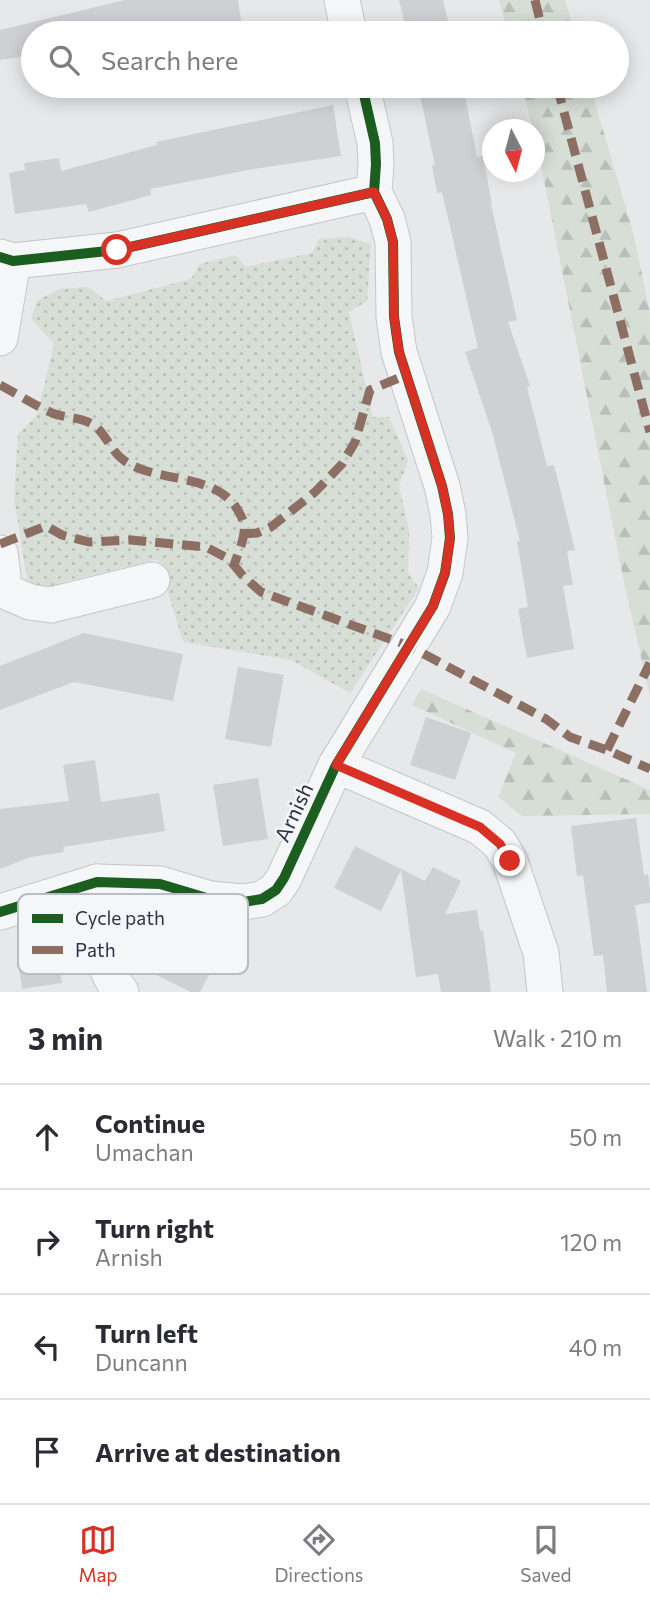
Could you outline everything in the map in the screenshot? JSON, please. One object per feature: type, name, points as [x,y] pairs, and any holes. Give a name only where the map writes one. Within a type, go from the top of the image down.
[{"type":"street","points":[[342,0],[346,21]]},
{"type":"street","name":"Arnish","points":[[248,901],[261,899],[276,890],[284,878],[336,765],[433,606],[445,573],[450,538],[448,514],[442,486],[399,352],[394,317],[393,242],[387,219],[374,192],[375,143],[365,98]]},
{"type":"street","points":[[0,338],[7,259],[117,250],[374,192]]},
{"type":"street","points":[[0,553],[3,576],[0,582]]},
{"type":"street","points":[[0,589],[30,601],[51,604],[152,580]]},
{"type":"street","points":[[336,765],[480,827],[500,844],[510,861],[541,953],[545,992]]},
{"type":"street","points":[[97,882],[98,894]]},
{"type":"street","name":"Arnish","points":[[58,894],[97,882],[160,884],[193,894]]},
{"type":"street","name":"Arnish","points":[[0,912],[18,906]]},
{"type":"street","points":[[109,974],[121,992]]},
{"type":"green space","points":[[499,0],[565,0],[571,21],[505,21]]},
{"type":"green space","points":[[525,98],[594,98],[633,232],[650,313],[650,696],[625,587],[544,182],[545,119],[530,119]]},
{"type":"green space","points":[[348,237],[371,244],[367,301],[349,312],[373,417],[389,417],[408,461],[399,486],[409,529],[408,573],[419,588],[350,693],[291,660],[183,642],[158,559],[63,582],[46,593],[29,592],[14,499],[18,434],[37,415],[54,344],[31,319],[37,301],[59,289],[88,287],[106,301],[191,279],[200,264],[235,255],[246,267],[312,253],[319,239]]},
{"type":"green space","points":[[421,689],[650,790],[650,814],[522,816],[498,797],[516,753],[412,705]]},
{"type":"building","points":[[125,0],[238,0],[241,21],[38,21]]},
{"type":"building","points":[[399,0],[443,0],[448,21],[404,21]]},
{"type":"building","points":[[21,25],[21,57],[0,60],[0,30]]},
{"type":"building","points":[[421,98],[465,98],[477,157],[482,156],[482,182],[488,182],[517,320],[508,322],[530,386],[527,387],[547,466],[554,465],[575,550],[567,551],[573,585],[563,586],[574,649],[527,658],[518,609],[528,607],[517,541],[520,541],[493,435],[465,352],[478,348],[442,192],[437,193],[432,165],[435,165]]},
{"type":"building","points":[[333,105],[341,156],[150,189],[151,195],[89,212],[86,204],[15,214],[9,173],[25,170],[24,163],[59,158],[61,171],[157,145],[156,142]]},
{"type":"building","points":[[84,633],[183,654],[173,701],[74,682],[0,710],[0,666]]},
{"type":"building","points":[[238,667],[284,675],[271,747],[225,739]]},
{"type":"building","points":[[426,717],[471,733],[455,780],[410,765]]},
{"type":"building","points":[[95,760],[101,802],[159,793],[165,831],[63,847],[64,852],[31,857],[0,869],[0,809],[69,801],[63,765]]},
{"type":"building","points":[[258,778],[268,839],[223,846],[213,785]]},
{"type":"building","points":[[636,818],[644,875],[648,874],[650,890],[650,903],[635,905],[647,992],[607,992],[603,955],[594,956],[583,875],[577,876],[571,826]]},
{"type":"building","points":[[355,846],[425,881],[433,867],[461,881],[445,914],[477,910],[480,931],[483,930],[491,992],[441,992],[438,974],[416,977],[401,870],[381,911],[334,888]]},
{"type":"building","points":[[20,974],[61,974],[62,983],[22,989]]},
{"type":"building","points":[[154,974],[209,974],[200,992],[191,992]]},
{"type":"marked path","points":[[535,0],[540,21]]},
{"type":"marked path","points":[[560,98],[650,432]]},
{"type":"marked path","points":[[243,534],[257,533],[271,527],[315,492],[342,464],[355,442],[370,390],[406,375]]},
{"type":"marked path","points":[[0,385],[52,413],[92,424],[128,463],[219,491],[231,501],[244,523],[243,540],[234,565]]},
{"type":"marked path","points":[[0,544],[46,526],[62,535],[89,542],[131,540],[206,547],[229,559],[261,592],[409,646],[546,719],[570,737],[650,769]]},
{"type":"marked path","points":[[607,750],[650,663]]},
{"type":"cycle path","points":[[248,901],[262,899],[276,890],[284,878],[336,765],[433,606],[445,573],[450,538],[448,514],[442,486],[399,352],[394,317],[393,242],[387,219],[374,192],[375,143],[365,98]]},
{"type":"cycle path","points":[[0,257],[13,261],[117,250],[374,192]]},
{"type":"cycle path","points":[[58,894],[97,882],[160,884],[193,894]]},
{"type":"cycle path","points":[[0,912],[18,906]]},
{"type":"route","points":[[117,250],[374,192],[387,219],[393,242],[394,317],[399,352],[442,486],[450,538],[445,573],[433,606],[336,765],[480,827],[500,844],[510,861]]}]
